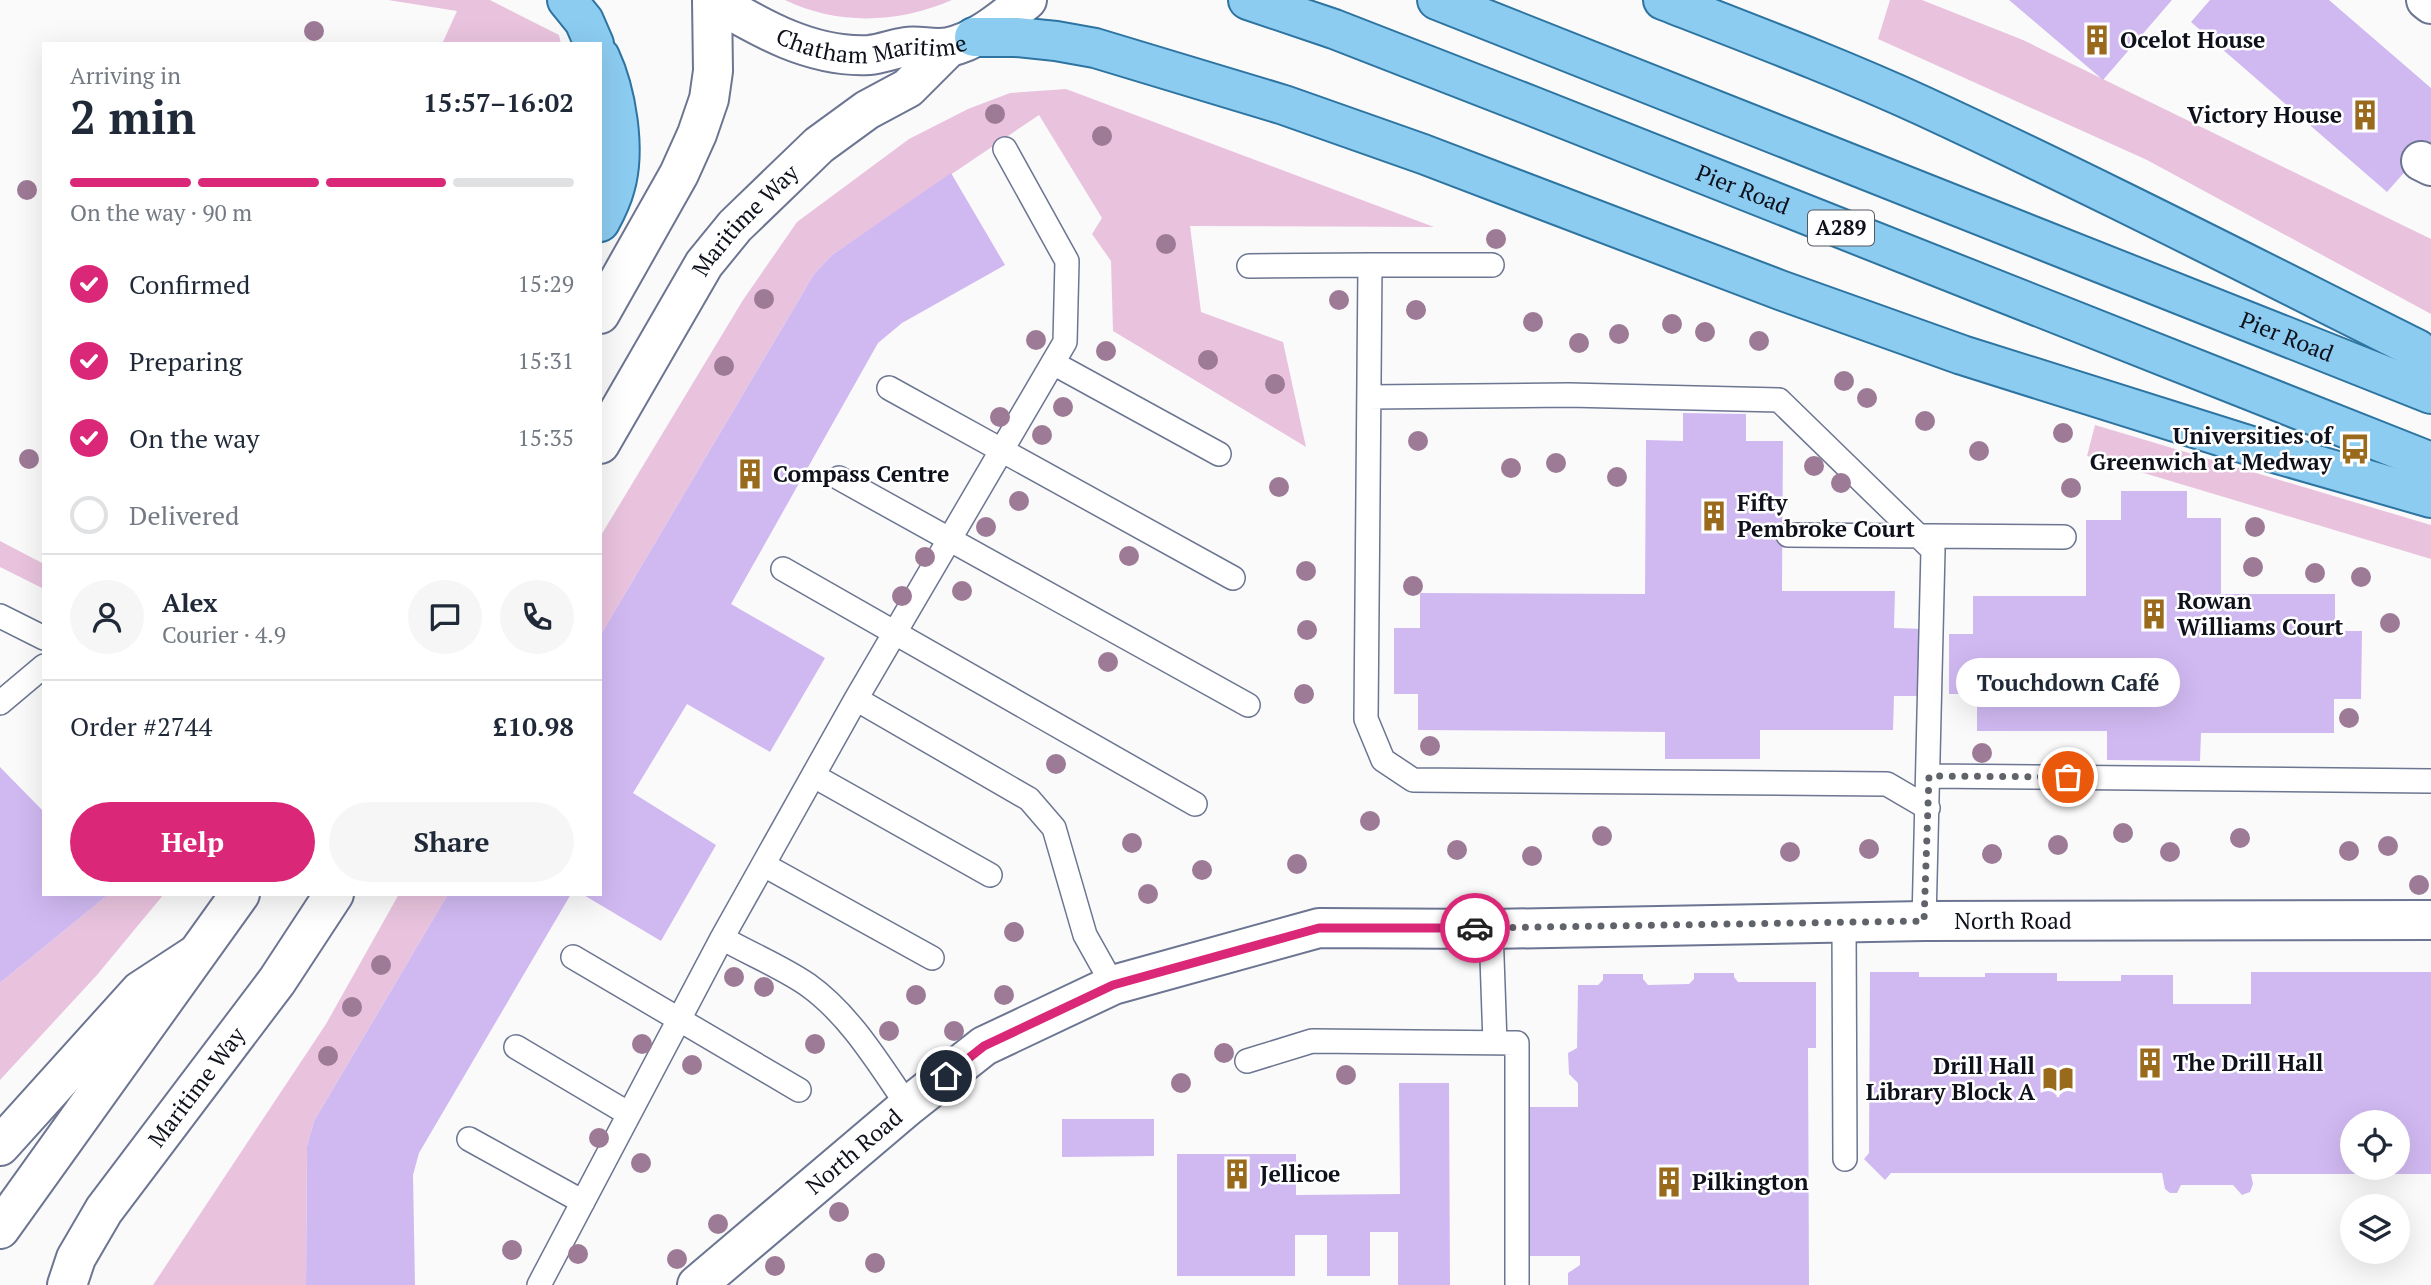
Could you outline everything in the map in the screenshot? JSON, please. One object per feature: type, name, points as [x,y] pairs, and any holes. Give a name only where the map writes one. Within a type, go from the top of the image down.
[{"type":"main road","points":[[567,0],[584,22],[593,42]]},
{"type":"main road","name":"Pier Road","points":[[1248,0],[1334,29],[1532,106],[2431,462]]},
{"type":"main road","name":"Pier Road","points":[[1437,0],[2431,394]]},
{"type":"main road","points":[[1663,0],[1821,62],[1921,106],[2193,236],[2417,349],[2431,361]]},
{"type":"main road","points":[[961,42],[1043,39],[1095,48],[1284,105],[1423,154],[1780,290],[1962,355],[2264,450],[2431,498]]},
{"type":"main road","points":[[602,61],[615,104],[619,134],[616,185],[602,217]]},
{"type":"street","name":"Chatham Maritime","points":[[713,0],[767,31],[824,51],[869,55],[907,47],[961,42],[998,23],[1027,0]]},
{"type":"street","points":[[602,310],[679,174],[697,134],[709,99],[713,71],[713,0]]},
{"type":"street","points":[[2426,0],[2431,4]]},
{"type":"street","name":"Maritime Way","points":[[602,441],[704,264],[735,226],[819,145],[867,110],[908,88],[961,42]]},
{"type":"street","points":[[0,1229],[239,896]]},
{"type":"street","name":"Maritime Way","points":[[67,1285],[76,1258],[104,1210],[277,981],[333,896]]},
{"type":"street","name":"North Road","points":[[697,1285],[908,1106],[984,1046],[1113,985],[1319,928],[1491,929],[1924,921],[2431,920]]},
{"type":"street","points":[[0,1146],[140,991],[199,953]]},
{"type":"lane","points":[[539,1285],[722,939],[856,699],[1065,342],[1067,261],[1004,149]]},
{"type":"lane","points":[[1370,265],[1366,719],[1383,760],[1413,780],[1887,784],[1928,808]]},
{"type":"lane","points":[[1249,266],[1492,265]]},
{"type":"lane","points":[[1052,363],[1219,454]]},
{"type":"lane","points":[[889,388],[1233,578]]},
{"type":"lane","points":[[1369,397],[1569,395],[1779,400],[1933,550],[1924,921]]},
{"type":"lane","points":[[839,478],[1248,705]]},
{"type":"lane","points":[[1788,535],[2064,537]]},
{"type":"lane","points":[[783,569],[1195,804]]},
{"type":"lane","points":[[0,616],[42,637]]},
{"type":"lane","points":[[0,703],[42,668]]},
{"type":"lane","points":[[856,699],[1030,799],[1054,828],[1085,935],[1113,985]]},
{"type":"lane","points":[[814,776],[990,875]]},
{"type":"lane","points":[[1929,776],[2431,781]]},
{"type":"lane","points":[[764,865],[932,958]]},
{"type":"lane","points":[[1844,923],[1845,1159]]},
{"type":"lane","points":[[1491,929],[1495,1043]]},
{"type":"lane","points":[[722,939],[807,985],[837,1010],[874,1056],[908,1106]]},
{"type":"lane","points":[[573,957],[799,1090]]},
{"type":"lane","points":[[1247,1060],[1312,1041],[1517,1043],[1517,1285]]},
{"type":"lane","points":[[516,1047],[629,1114]]},
{"type":"lane","points":[[469,1139],[583,1202]]},
{"type":"shaded area","points":[[388,0],[490,0],[559,35],[561,42],[443,42],[457,11]]},
{"type":"shaded area","points":[[785,0],[952,0],[911,13],[869,18],[826,14]]},
{"type":"shaded area","points":[[1890,0],[1922,0],[2023,40],[2431,239],[2431,314],[2147,160],[1878,39]]},
{"type":"shaded area","points":[[1066,89],[1434,227],[1190,226],[1201,312],[1283,342],[1306,447],[1113,331],[1111,261],[1092,234],[1102,218],[1039,115],[832,255],[814,274],[602,633],[602,534],[743,300],[797,222],[909,139],[968,109],[1010,93]]},
{"type":"shaded area","points":[[2095,425],[2431,525],[2431,559],[2087,456]]},
{"type":"shaded area","points":[[0,541],[42,563],[42,588],[0,567]]},
{"type":"shaded area","points":[[107,896],[162,896],[97,975],[0,1080],[0,983]]},
{"type":"shaded area","points":[[398,896],[447,896],[314,1121],[307,1146],[306,1285],[153,1285],[326,1024]]},
{"type":"building","name":"Ocelot House","points":[[2009,0],[2172,0],[2103,80]]},
{"type":"building","name":"Victory House","points":[[2210,0],[2329,0],[2431,88],[2431,142],[2387,192],[2191,22]]},
{"type":"building","name":"Compass Centre","points":[[951,173],[1005,265],[902,323],[878,343],[731,604],[825,658],[770,752],[687,704],[633,793],[716,845],[661,941],[585,896],[602,896],[602,633],[814,274],[832,255]]},
{"type":"building","name":"Fifty Pembroke Court","points":[[1683,413],[1746,414],[1746,441],[1783,441],[1782,591],[1895,591],[1894,628],[1926,629],[1926,696],[1894,696],[1893,730],[1760,730],[1760,759],[1665,759],[1665,732],[1418,730],[1418,694],[1394,694],[1394,628],[1420,628],[1420,593],[1645,594],[1646,440],[1683,441]]},
{"type":"building","name":"Rowan Williams Court","points":[[2121,491],[2187,491],[2187,518],[2221,518],[2221,594],[2335,594],[2335,631],[2362,631],[2361,699],[2334,699],[2334,733],[2201,733],[2200,761],[2107,760],[2107,731],[1977,731],[1977,694],[1949,694],[1949,634],[1973,634],[1973,596],[2086,596],[2086,520],[2121,520]]},
{"type":"building","points":[[0,767],[42,810],[42,896],[107,896],[0,983]]},
{"type":"building","points":[[447,896],[570,896],[419,1153],[413,1175],[415,1285],[306,1285],[307,1146],[314,1121]]},
{"type":"building","name":"The Drill Hall","points":[[1870,972],[1919,972],[1919,977],[2057,973],[2057,981],[2121,981],[2121,975],[2173,975],[2173,1004],[2251,1004],[2251,972],[2431,972],[2431,1174],[2410,1174],[2410,1110],[2340,1110],[2340,1174],[2251,1174],[2253,1184],[2250,1192],[2242,1195],[2233,1185],[2181,1185],[2177,1193],[2170,1193],[2165,1189],[2162,1173],[1891,1173],[1885,1180],[1864,1159],[1869,1153]]},
{"type":"building","name":"Pilkington","points":[[1694,973],[1734,973],[1738,982],[1816,982],[1816,1048],[1808,1048],[1809,1285],[1568,1285],[1568,1273],[1580,1265],[1580,1256],[1528,1256],[1529,1107],[1578,1107],[1578,1083],[1569,1074],[1568,1053],[1577,1048],[1578,985],[1598,985],[1603,980],[1603,974],[1643,974],[1648,985],[1689,984],[1694,979]]},
{"type":"building","name":"Jellicoe","points":[[1399,1083],[1449,1083],[1450,1285],[1398,1285],[1398,1232],[1370,1232],[1370,1276],[1327,1276],[1327,1235],[1295,1235],[1295,1276],[1177,1276],[1177,1154],[1296,1154],[1296,1195],[1400,1194]]},
{"type":"building","points":[[1062,1119],[1154,1119],[1154,1156],[1062,1157]]},
{"type":"way so far","points":[[1475,928],[1924,921],[1929,776],[2068,777]]},
{"type":"place","name":"Ocelot House","points":[[2097,40]]},
{"type":"place","name":"Victory House","points":[[2365,115]]},
{"type":"place","name":"Universities of Greenwich at Medway","points":[[2355,449]]},
{"type":"place","name":"Compass Centre","points":[[750,474]]},
{"type":"place","name":"Fifty Pembroke Court","points":[[1714,516]]},
{"type":"place","name":"Rowan Williams Court","points":[[2154,614]]},
{"type":"place","name":"Touchdown Café","points":[[2068,777]]},
{"type":"place","name":"The Drill Hall","points":[[2150,1063]]},
{"type":"place","name":"Drill Hall Library Block A","points":[[2058,1079]]},
{"type":"place","name":"Jellicoe","points":[[1237,1174]]},
{"type":"place","name":"Pilkington","points":[[1669,1182]]},
{"type":"route","points":[[946,1076],[984,1046],[1113,985],[1319,928],[1475,928]]}]
